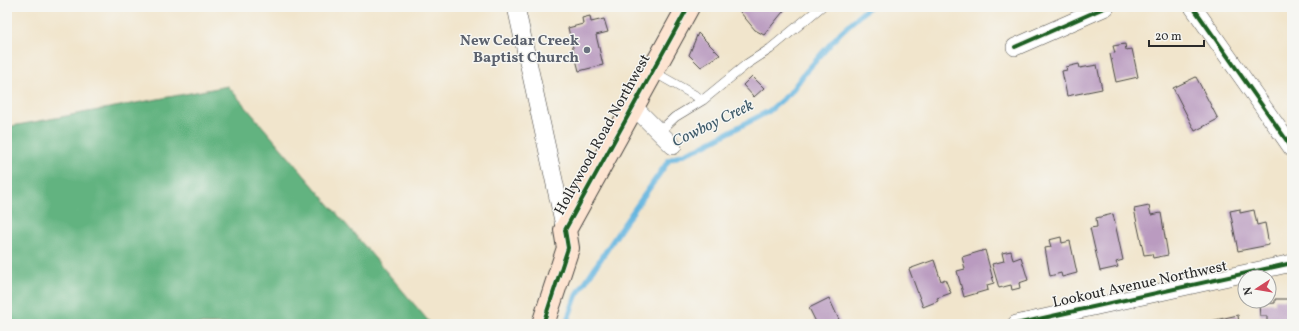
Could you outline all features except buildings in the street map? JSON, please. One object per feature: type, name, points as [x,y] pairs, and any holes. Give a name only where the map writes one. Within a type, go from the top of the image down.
[{"type":"street","points":[[516,7],[565,230]]},
{"type":"street","name":"Hollywood Road Northwest","points":[[543,324],[568,248],[565,230],[688,7]]},
{"type":"street","points":[[1015,47],[1106,7]]},
{"type":"street","points":[[1193,7],[1292,148]]},
{"type":"street","points":[[633,106],[673,146]]},
{"type":"street","name":"Lookout Avenue Northwest","points":[[1016,324],[1292,263]]},
{"type":"lane","points":[[659,132],[675,117],[703,100],[747,64],[770,49],[821,7]]},
{"type":"lane","points":[[652,71],[703,100]]},
{"type":"green space","points":[[228,86],[431,324],[7,324],[7,127]]},
{"type":"waterway","name":"Cowboy Creek","points":[[566,324],[576,296],[669,160],[699,148],[769,111],[790,93],[804,74],[841,32],[869,7]]},
{"type":"cycle path","points":[[543,324],[568,248],[565,230],[688,7]]},
{"type":"cycle path","points":[[1015,47],[1106,7]]},
{"type":"cycle path","points":[[1193,7],[1292,148]]},
{"type":"cycle path","points":[[1016,324],[1292,263]]},
{"type":"place","name":"New Cedar Creek Baptist Church","points":[[587,50]]}]
